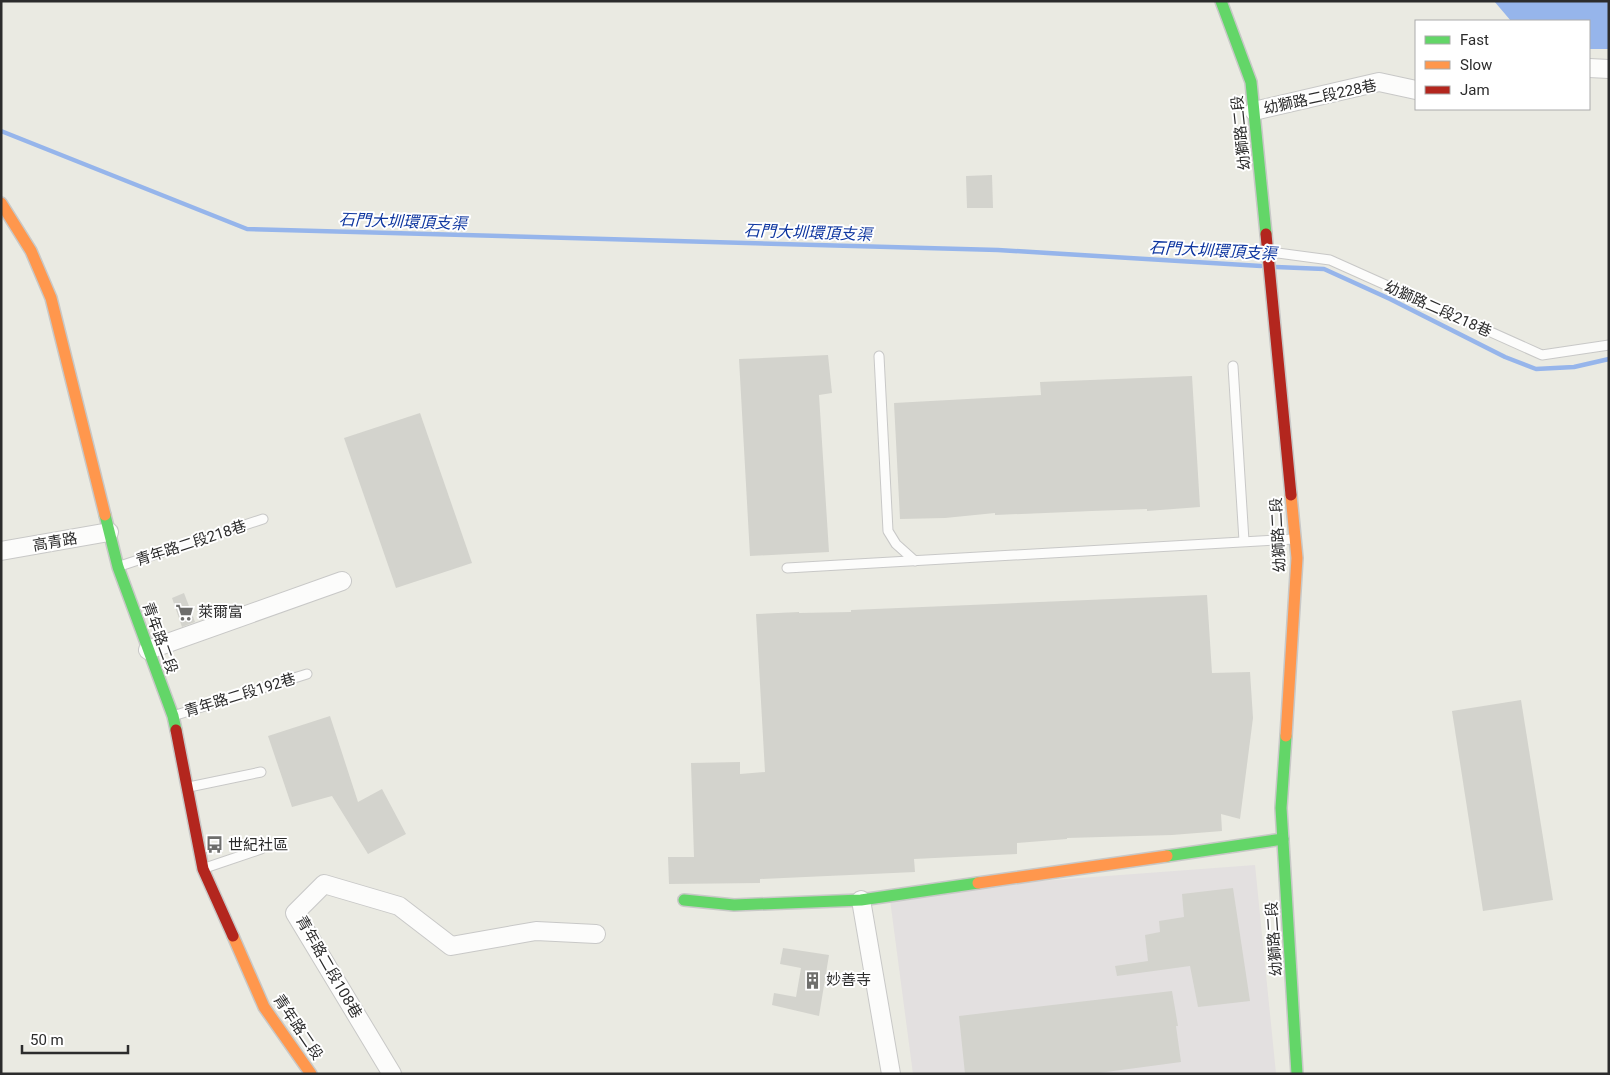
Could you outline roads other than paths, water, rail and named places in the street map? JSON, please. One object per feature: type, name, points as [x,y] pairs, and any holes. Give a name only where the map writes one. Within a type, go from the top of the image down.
[{"type":"street","name":"幼獅路二段","points":[[1221,1],[1251,82],[1297,558],[1281,808],[1297,1074]]},
{"type":"street","points":[[1590,68],[1609,69]]},
{"type":"street","name":"幼獅路二段228巷","points":[[1254,111],[1379,82],[1415,90]]},
{"type":"street","name":"青年路二段","points":[[1,203],[31,251],[51,298],[118,567],[173,716],[203,869],[264,1007],[311,1074]]},
{"type":"street","name":"高青路","points":[[1,551],[109,532]]},
{"type":"street","points":[[148,650],[342,581]]},
{"type":"street","points":[[684,900],[734,905],[861,900],[1283,840]]},
{"type":"street","name":"青年路二段108巷","points":[[392,1074],[295,913],[324,884],[400,906],[451,946],[536,931],[596,934]]},
{"type":"street","points":[[861,900],[891,1074]]},
{"type":"lane","name":"幼獅路二段218巷","points":[[1267,252],[1330,260],[1542,355],[1609,344]]},
{"type":"lane","points":[[879,356],[888,531],[896,544],[915,561]]},
{"type":"lane","points":[[1233,366],[1244,541]]},
{"type":"lane","name":"青年路二段218巷","points":[[118,567],[263,519]]},
{"type":"lane","points":[[787,568],[1295,539]]},
{"type":"lane","name":"青年路二段192巷","points":[[173,716],[307,674]]},
{"type":"lane","points":[[187,788],[261,772]]},
{"type":"lane","points":[[203,869],[261,849]]},
{"type":"water","points":[[1494,1],[1609,1],[1609,49],[1590,49],[1590,20],[1510,20]]},
{"type":"waterway","name":"石門大圳環頂支渠","points":[[1,131],[247,229],[998,250],[1261,266]]},
{"type":"waterway","name":"石門大圳環頂支渠","points":[[1276,267],[1324,269],[1390,299],[1505,357],[1536,369],[1574,367],[1609,359]]},
{"type":"place","name":"萊爾富","points":[[184,612]]},
{"type":"place","name":"世紀社區","points":[[214,845]]},
{"type":"place","name":"妙善寺","points":[[812,980]]}]
